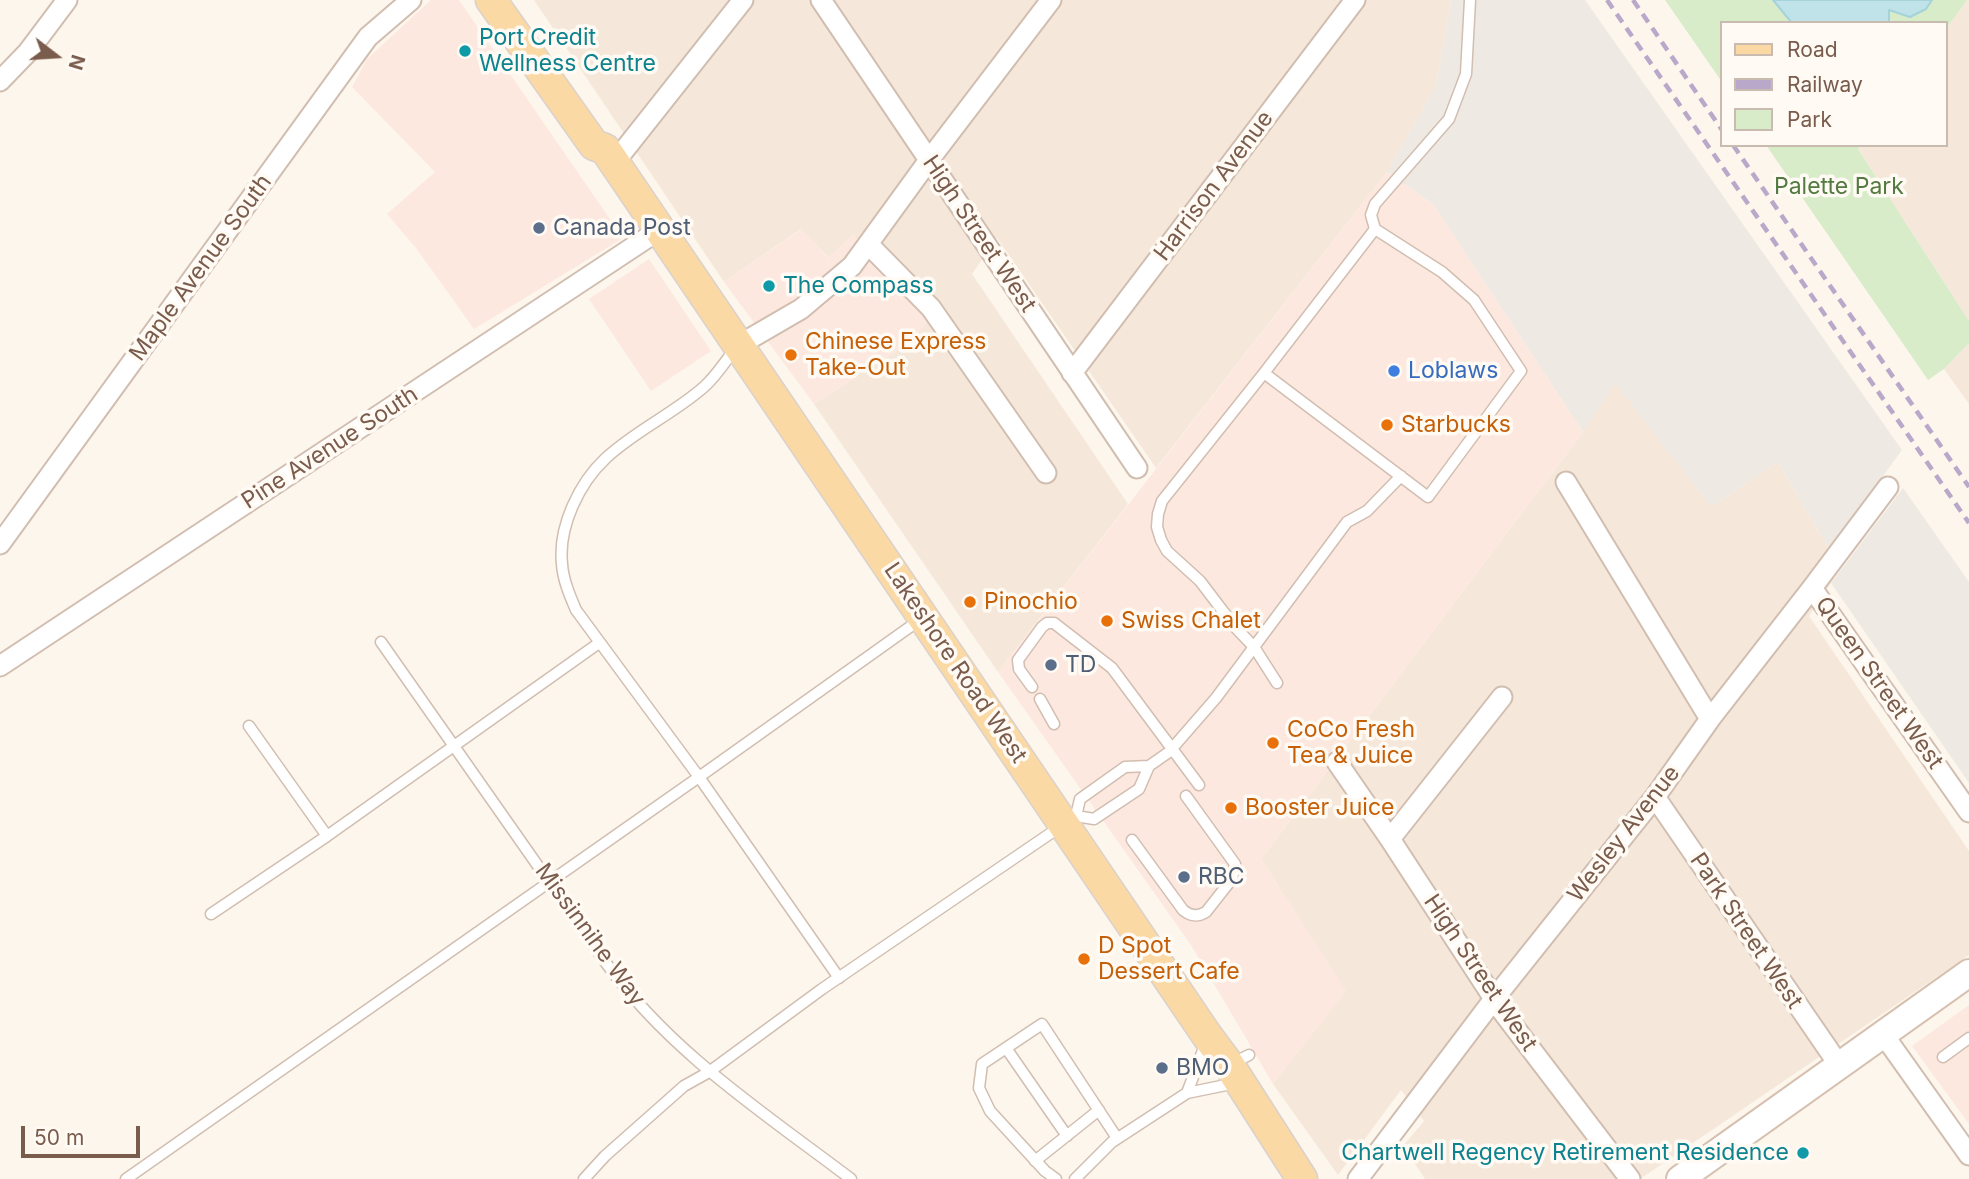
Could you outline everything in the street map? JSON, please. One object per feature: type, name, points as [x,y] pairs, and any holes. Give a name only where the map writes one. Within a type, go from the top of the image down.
[{"type":"main road","name":"Lakeshore Road West","points":[[491,0],[594,145],[610,156],[924,617],[1070,820],[1208,1037],[1239,1067],[1302,1179]]},
{"type":"main road","name":"Lakeshore Road West","points":[[513,0],[608,135],[610,156]]},
{"type":"main road","points":[[1680,1179],[1969,973]]},
{"type":"street","points":[[0,81],[29,52],[67,0]]},
{"type":"street","name":"Maple Avenue South","points":[[0,544],[368,37],[411,0]]},
{"type":"street","points":[[610,156],[743,0]]},
{"type":"street","name":"High Street West","points":[[821,0],[1137,468]]},
{"type":"street","points":[[739,345],[801,309],[852,266],[929,160],[1052,0]]},
{"type":"street","name":"Harrison Avenue","points":[[1072,373],[1355,0]]},
{"type":"street","name":"Pine Avenue South","points":[[0,666],[659,230]]},
{"type":"street","points":[[868,244],[931,308],[1046,473]]},
{"type":"street","points":[[1566,482],[1710,719]]},
{"type":"street","name":"Wesley Avenue","points":[[1358,1179],[1494,999],[1654,797],[1710,719],[1888,487]]},
{"type":"street","name":"Queen Street West","points":[[1812,588],[1969,812]]},
{"type":"street","points":[[1390,839],[1502,697]]},
{"type":"street","name":"High Street West","points":[[1336,762],[1390,839],[1494,999],[1630,1179]]},
{"type":"street","name":"Park Street West","points":[[1654,797],[1839,1065]]},
{"type":"street","points":[[1883,1034],[1969,1155]]},
{"type":"lane","points":[[1264,373],[1428,497],[1521,371],[1474,300],[1442,272],[1375,229],[1371,215],[1375,204],[1449,119],[1466,74],[1470,0]]},
{"type":"lane","points":[[1277,683],[1254,647],[1200,581],[1167,551],[1157,527],[1157,514],[1162,501],[1375,229]]},
{"type":"lane","points":[[739,345],[706,385],[606,458],[590,475],[568,520],[562,542],[562,564],[566,585],[576,610],[699,776],[839,978]]},
{"type":"lane","points":[[1070,820],[1094,819],[1139,789],[1149,766],[1172,748],[1216,698],[1347,522],[1367,511],[1401,476]]},
{"type":"lane","points":[[127,1179],[924,617]]},
{"type":"lane","points":[[1032,687],[1019,670],[1018,660],[1042,627],[1050,622],[1105,662],[1121,679],[1199,785]]},
{"type":"lane","name":"Missinnihe Way","points":[[381,642],[626,989],[682,1049],[709,1072],[851,1179]]},
{"type":"lane","points":[[211,914],[327,836],[599,643]]},
{"type":"lane","points":[[1040,699],[1054,724]]},
{"type":"lane","points":[[249,726],[327,836]]},
{"type":"lane","points":[[584,1179],[605,1156],[684,1086],[709,1072],[839,978],[1070,820],[1080,799],[1125,767],[1149,766]]},
{"type":"lane","points":[[1132,840],[1183,910],[1197,916],[1206,912],[1232,879],[1235,864],[1186,796]]},
{"type":"lane","points":[[1056,1179],[1035,1161],[990,1111],[979,1088],[982,1064],[1042,1024],[1117,1138]]},
{"type":"lane","points":[[1187,1093],[1208,1037]]},
{"type":"lane","points":[[1943,1057],[1969,1038]]},
{"type":"lane","points":[[1006,1048],[1067,1136]]},
{"type":"lane","points":[[1075,1179],[1117,1138],[1187,1093],[1239,1067]]},
{"type":"lane","points":[[1035,1161],[1099,1111]]},
{"type":"shaded area","points":[[431,0],[459,0],[623,238],[474,329],[416,248],[387,214],[435,172],[352,87],[367,59]]},
{"type":"shaded area","points":[[534,0],[1451,0],[1436,86],[1387,172],[1156,468],[997,238],[972,274],[1128,504],[998,672],[814,404],[910,342],[801,229],[724,282]]},
{"type":"shaded area","points":[[1451,0],[1585,0],[1902,450],[1829,550],[1778,462],[1711,507],[1615,383],[1583,432],[1433,204],[1387,172],[1436,86]]},
{"type":"shaded area","points":[[1969,0],[1969,321],[1858,149],[1948,147],[1948,26]]},
{"type":"shaded area","points":[[1387,172],[1433,204],[1583,432],[1261,859],[1346,991],[1273,1084],[1191,945],[998,672]]},
{"type":"shaded area","points":[[802,229],[828,258],[853,234],[932,317],[910,342],[814,404],[724,282]]},
{"type":"shaded area","points":[[649,259],[711,351],[651,391],[589,299]]},
{"type":"shaded area","points":[[1969,343],[1969,404],[1944,369]]},
{"type":"shaded area","points":[[1615,382],[1711,507],[1778,462],[1840,569],[1809,616],[1969,851],[1969,955],[1640,1179],[1425,1179],[1403,1146],[1424,1121],[1401,1090],[1338,1175],[1273,1084],[1345,991],[1261,859],[1583,432]]},
{"type":"shaded area","points":[[1903,488],[1969,582],[1969,783],[1831,583]]},
{"type":"shaded area","points":[[1969,1005],[1969,1124],[1912,1046]]},
{"type":"green space","points":[[1665,0],[1967,0],[1948,26],[1948,21],[1720,21],[1720,79]]},
{"type":"green space","name":"Palette Park","points":[[1767,147],[1860,147],[1858,149],[1969,321],[1969,343],[1944,369],[1928,380]]},
{"type":"water","points":[[1773,0],[1932,0],[1926,9],[1910,17],[1889,10],[1889,21],[1790,21]]},
{"type":"railway","points":[[1607,0],[1969,523]]},
{"type":"railway","points":[[1633,0],[1720,127]]},
{"type":"railway","points":[[1734,147],[1969,487]]},
{"type":"place","name":"Port Credit Wellness Centre","points":[[465,51]]},
{"type":"place","name":"Canada Post","points":[[539,228]]},
{"type":"place","name":"The Compass","points":[[769,286]]},
{"type":"place","name":"Chinese Express Take-Out","points":[[791,355]]},
{"type":"place","name":"Loblaws","points":[[1394,371]]},
{"type":"place","name":"Starbucks","points":[[1387,425]]},
{"type":"place","name":"Pinochio","points":[[970,602]]},
{"type":"place","name":"Swiss Chalet","points":[[1107,621]]},
{"type":"place","name":"TD","points":[[1051,665]]},
{"type":"place","name":"CoCo Fresh Tea & Juice","points":[[1273,743]]},
{"type":"place","name":"Booster Juice","points":[[1231,808]]},
{"type":"place","name":"RBC","points":[[1184,877]]},
{"type":"place","name":"D Spot Dessert Cafe","points":[[1084,959]]},
{"type":"place","name":"BMO","points":[[1162,1068]]},
{"type":"place","name":"Chartwell Regency Retirement Residence","points":[[1803,1153]]}]
